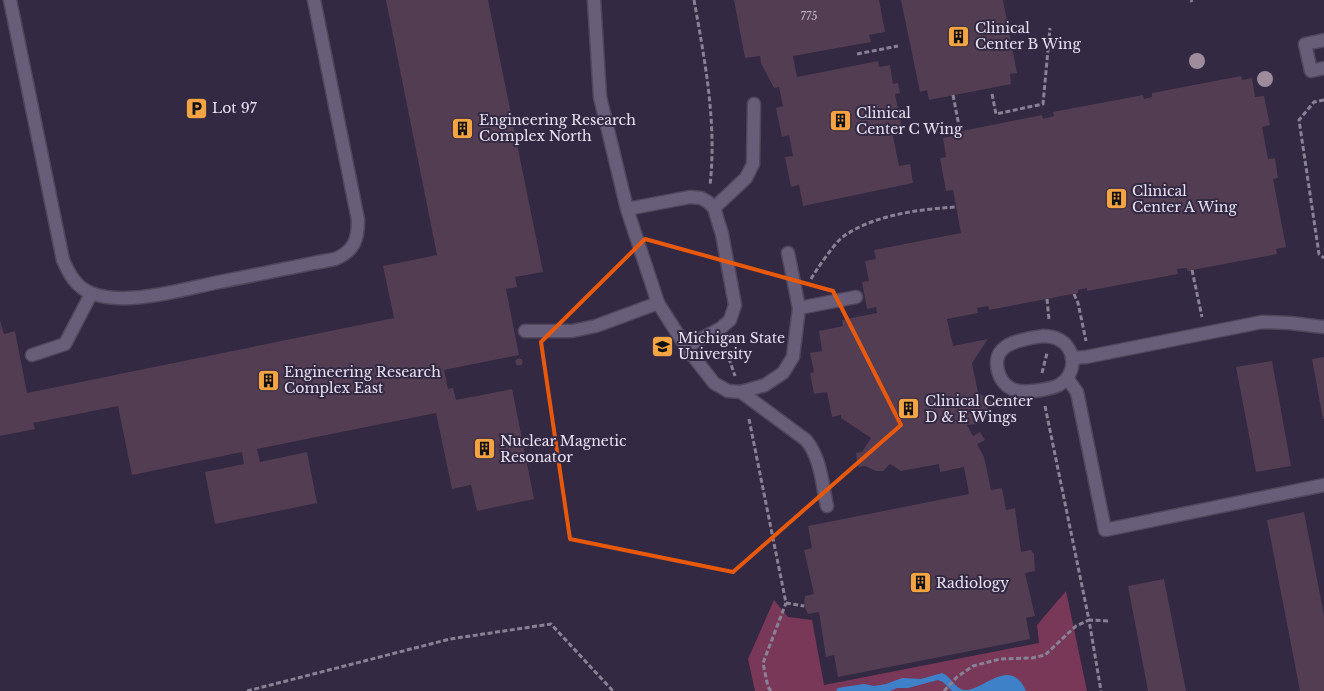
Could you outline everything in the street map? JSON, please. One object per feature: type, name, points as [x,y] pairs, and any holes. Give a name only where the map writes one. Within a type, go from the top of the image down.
[{"type":"lane","points":[[10,0],[62,260],[79,287],[92,294],[119,299],[159,294],[335,259],[345,255],[352,248],[356,238],[358,220],[314,0]]},
{"type":"lane","points":[[594,0],[600,97],[628,209],[658,302],[686,348],[714,383],[728,390],[741,392],[765,385],[783,373],[793,357],[799,308],[788,253]]},
{"type":"lane","points":[[1324,40],[1305,44],[1311,71],[1324,68]]},
{"type":"lane","points":[[714,208],[746,178],[753,164],[754,104]]},
{"type":"lane","points":[[628,209],[690,197],[701,198],[714,208],[722,234],[735,305],[730,320],[721,328],[686,348]]},
{"type":"lane","points":[[32,355],[65,344],[92,294]]},
{"type":"lane","points":[[799,308],[856,297]]},
{"type":"lane","points":[[525,331],[572,331],[596,326],[658,302]]},
{"type":"lane","points":[[1072,358],[1086,357],[1262,322],[1324,327]]},
{"type":"lane","points":[[1051,336],[1059,338],[1065,344],[1072,358],[1071,372],[1067,378],[1053,388],[1022,392],[1013,390],[1006,385],[998,370],[1000,353],[1005,346],[1021,339],[1051,336]]},
{"type":"lane","points":[[1067,378],[1077,392],[1105,530],[1324,485]]},
{"type":"lane","points":[[741,392],[806,440],[813,449],[827,506]]},
{"type":"path","points":[[992,94],[996,114],[1042,104],[1050,28]]},
{"type":"path","points":[[858,54],[898,46]]},
{"type":"path","points":[[953,95],[960,131]]},
{"type":"path","points":[[1324,100],[1314,102],[1299,120],[1319,254],[1324,258]]},
{"type":"path","points":[[799,308],[812,277],[842,237],[869,222],[932,208],[956,206]]},
{"type":"path","points":[[1192,270],[1202,318],[1193,320]]},
{"type":"path","points":[[1074,294],[1078,303],[1085,341],[1095,339]]},
{"type":"path","points":[[1042,390],[1089,620],[1101,691]]},
{"type":"path","points":[[771,691],[768,687],[763,663],[786,603]]},
{"type":"path","points":[[944,690],[957,677],[973,666],[1000,659],[1032,658],[1045,655],[1076,626],[1089,620],[1108,621]]},
{"type":"path","points":[[247,691],[450,639],[551,624],[613,691]]},
{"type":"highlighted area","points":[[645,239],[833,291],[901,425],[733,572],[570,539],[541,342]]},
{"type":"shaded area","points":[[1066,591],[1087,691],[755,691],[748,659],[774,600],[788,617],[812,620],[824,685],[1039,643],[1037,625]]},
{"type":"water","points":[[942,673],[964,690],[972,689],[996,677],[1005,675],[1012,676],[1020,681],[1026,691],[952,691],[943,682],[938,680],[890,691],[836,691],[838,688],[864,684],[874,686],[902,678],[921,679]]},
{"type":"building","points":[[386,0],[488,0],[543,272],[515,277],[517,287],[506,289],[519,355],[444,370],[448,389],[453,388],[456,400],[512,389],[534,499],[477,511],[471,485],[452,489],[436,413],[257,449],[260,462],[307,452],[317,503],[215,524],[205,472],[244,464],[242,452],[132,475],[118,406],[33,423],[35,429],[0,436],[0,320],[4,334],[15,331],[27,393],[394,318],[383,266],[437,255]]},
{"type":"building","name":"Clinical Center C Wing","points":[[734,0],[879,0],[885,32],[869,35],[871,42],[793,56],[797,77],[878,61],[879,67],[890,65],[893,84],[898,83],[900,93],[895,94],[903,134],[893,136],[899,166],[910,164],[913,183],[803,206],[799,185],[791,187],[785,157],[793,156],[789,135],[782,137],[776,108],[783,106],[779,87],[774,88],[761,63],[760,56],[745,58]]},
{"type":"building","name":"Clinical Center B Wing","points":[[901,0],[1003,0],[1017,73],[1010,74],[1011,84],[929,100],[927,90],[920,92]]},
{"type":"building","points":[[1241,76],[1242,80],[1252,78],[1255,97],[1264,96],[1270,125],[1262,127],[1268,159],[1275,158],[1278,178],[1273,179],[1286,247],[1276,249],[1277,254],[1187,271],[1187,268],[1177,269],[1178,274],[1087,291],[1087,288],[1078,290],[1078,293],[989,310],[988,306],[977,308],[978,313],[947,319],[953,346],[988,339],[972,363],[978,392],[992,402],[978,424],[967,425],[973,436],[980,432],[985,440],[977,444],[984,457],[991,490],[1002,488],[1006,510],[1015,508],[1021,552],[1031,550],[1034,554],[1035,571],[1025,573],[1035,616],[1026,618],[1030,639],[838,677],[834,655],[826,657],[819,612],[808,614],[804,606],[805,596],[814,594],[804,550],[812,548],[808,526],[969,494],[964,467],[940,472],[939,464],[901,471],[890,464],[883,471],[876,471],[865,466],[858,467],[856,453],[862,452],[871,438],[841,418],[841,415],[832,417],[827,392],[814,394],[810,373],[814,372],[810,353],[822,351],[819,331],[843,326],[842,320],[877,313],[876,307],[867,309],[862,282],[869,281],[865,261],[876,259],[874,250],[961,233],[953,190],[946,191],[940,158],[946,157],[943,138],[953,136],[952,133],[1042,115],[1043,119],[1054,116],[1053,112],[1143,95],[1144,99],[1152,97],[1152,93]]},
{"type":"building","points":[[1324,357],[1324,419],[1323,419],[1312,359]]},
{"type":"building","points":[[519,359],[522,362],[519,365],[516,362]]},
{"type":"building","points":[[1272,361],[1291,466],[1256,472],[1236,367]]},
{"type":"building","points":[[1304,512],[1324,615],[1324,691],[1300,691],[1267,520]]},
{"type":"building","points":[[1164,579],[1186,691],[1148,691],[1128,586]]},
{"type":"place","name":"Clinical Center B Wing","points":[[959,36]]},
{"type":"place","name":"Lot 97","points":[[196,108]]},
{"type":"place","name":"Clinical Center C Wing","points":[[840,121]]},
{"type":"place","name":"Engineering Research Complex North","points":[[463,128]]},
{"type":"place","name":"Clinical Center A Wing","points":[[1116,199]]},
{"type":"place","name":"Michigan State University","points":[[662,346]]},
{"type":"place","name":"Engineering Research Complex East","points":[[268,380]]},
{"type":"place","name":"Clinical Center D & E Wings","points":[[909,409]]},
{"type":"place","name":"Nuclear Magnetic Resonator","points":[[484,449]]},
{"type":"place","name":"Radiology","points":[[920,583]]}]
